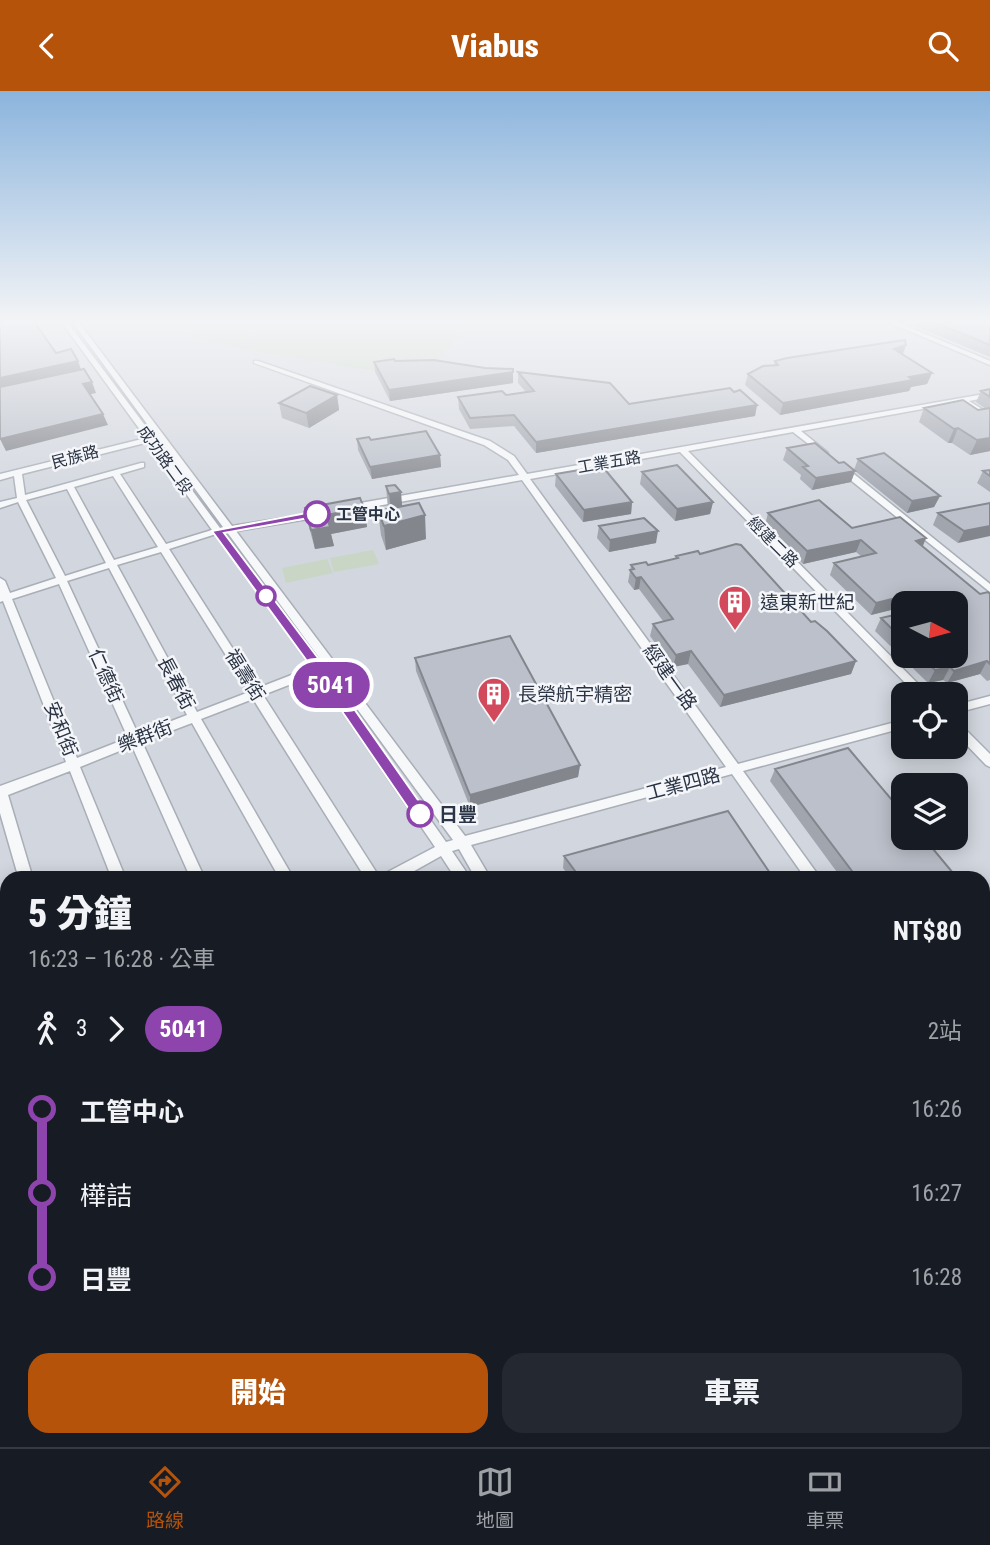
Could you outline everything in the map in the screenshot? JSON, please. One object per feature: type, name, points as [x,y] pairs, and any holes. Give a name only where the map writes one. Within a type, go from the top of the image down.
[{"type":"street","name":"成功路二段","points":[[108,383],[223,530]]},
{"type":"street","name":"成功路二段","points":[[120,383],[161,437],[223,530]]},
{"type":"street","name":"經建一路","points":[[317,383],[487,443],[511,458],[808,871]]},
{"type":"street","name":"工業五路","points":[[3,598],[223,530],[990,395]]},
{"type":"street","points":[[962,400],[990,417]]},
{"type":"street","points":[[795,430],[990,589]]},
{"type":"street","points":[[149,438],[161,437]]},
{"type":"street","name":"民族路","points":[[0,477],[149,438]]},
{"type":"street","name":"經建二路","points":[[682,449],[911,682]]},
{"type":"street","points":[[0,505],[141,465]]},
{"type":"street","name":"仁德街","points":[[18,472],[21,499],[62,580],[194,871]]},
{"type":"street","name":"福壽街","points":[[116,472],[369,871]]},
{"type":"street","name":"長春街","points":[[69,485],[194,716],[282,871]]},
{"type":"street","points":[[223,530],[325,667],[462,842],[479,871]]},
{"type":"street","name":"安和街","points":[[0,580],[3,598],[75,763],[116,871]]},
{"type":"street","points":[[325,667],[458,871]]},
{"type":"street","name":"樂群街","points":[[0,792],[325,667]]},
{"type":"street","points":[[968,706],[990,700]]},
{"type":"street","name":"工業四路","points":[[402,871],[462,842],[891,727]]},
{"type":"street","points":[[968,739],[990,762]]},
{"type":"street","points":[[0,792],[24,871]]},
{"type":"shaded area","points":[[0,383],[990,383],[990,871],[0,871]]},
{"type":"green space","points":[[373,550],[379,564],[334,572],[330,558]]},
{"type":"green space","points":[[327,559],[333,573],[286,583],[282,568]]},
{"type":"building","points":[[17,383],[86,383],[83,384],[103,414],[0,439],[0,387]]},
{"type":"building","points":[[385,383],[435,383],[389,390]]},
{"type":"building","points":[[527,383],[610,383],[629,404],[730,388],[734,392],[740,390],[757,405],[536,442],[514,415],[470,418],[458,397],[502,391],[506,395],[534,391]]},
{"type":"building","points":[[759,383],[894,383],[783,403]]},
{"type":"building","points":[[310,386],[337,395],[306,413],[279,403]]},
{"type":"building","points":[[990,389],[990,397],[981,391]]},
{"type":"building","points":[[963,400],[978,410],[990,408],[990,438],[977,440],[958,428],[954,429],[924,408]]},
{"type":"building","points":[[426,431],[440,455],[370,467],[357,439],[369,437],[371,440]]},
{"type":"building","points":[[815,443],[839,463],[844,462],[855,471],[816,478],[803,467],[808,466],[787,448]]},
{"type":"building","points":[[884,453],[940,496],[912,501],[858,459]]},
{"type":"building","points":[[677,465],[713,502],[677,509],[642,472]]},
{"type":"building","points":[[602,466],[632,502],[584,510],[556,474]]},
{"type":"building","points":[[395,485],[401,492],[389,494],[386,486]]},
{"type":"building","points":[[360,498],[364,508],[326,515],[330,527],[311,530],[305,508]]},
{"type":"building","points":[[819,500],[852,528],[900,517],[926,538],[916,541],[980,594],[990,594],[990,664],[987,661],[968,667],[968,591],[891,591],[891,599],[876,603],[834,563],[876,553],[861,540],[807,551],[768,513]]},
{"type":"building","points":[[419,503],[425,515],[384,526],[378,511]]},
{"type":"building","points":[[990,503],[990,526],[964,531],[938,513]]},
{"type":"building","points":[[644,518],[658,531],[610,540],[599,526]]},
{"type":"building","name":"遠東新世紀","points":[[741,545],[811,622],[815,621],[827,631],[856,661],[724,695],[691,651],[676,655],[653,624],[673,619],[641,577],[636,578],[630,570],[634,569],[631,565],[646,562],[648,565],[678,558],[676,556],[698,551],[700,554]]},
{"type":"building","points":[[891,616],[891,628],[881,618]]},
{"type":"building","name":"長榮航宇精密","points":[[510,636],[580,765],[470,795],[415,658]]},
{"type":"building","points":[[848,748],[891,799],[891,850],[934,850],[951,871],[852,871],[775,769]]},
{"type":"building","points":[[728,811],[769,871],[575,871],[564,856]]},
{"type":"bus line","name":"5041","points":[[317,514],[218,531],[420,814]]},
{"type":"place","name":"工管中心","points":[[317,514]]},
{"type":"place","name":"遠東新世紀","points":[[735,632]]},
{"type":"place","name":"長榮航宇精密","points":[[494,724]]},
{"type":"place","name":"日豐","points":[[420,814]]}]
